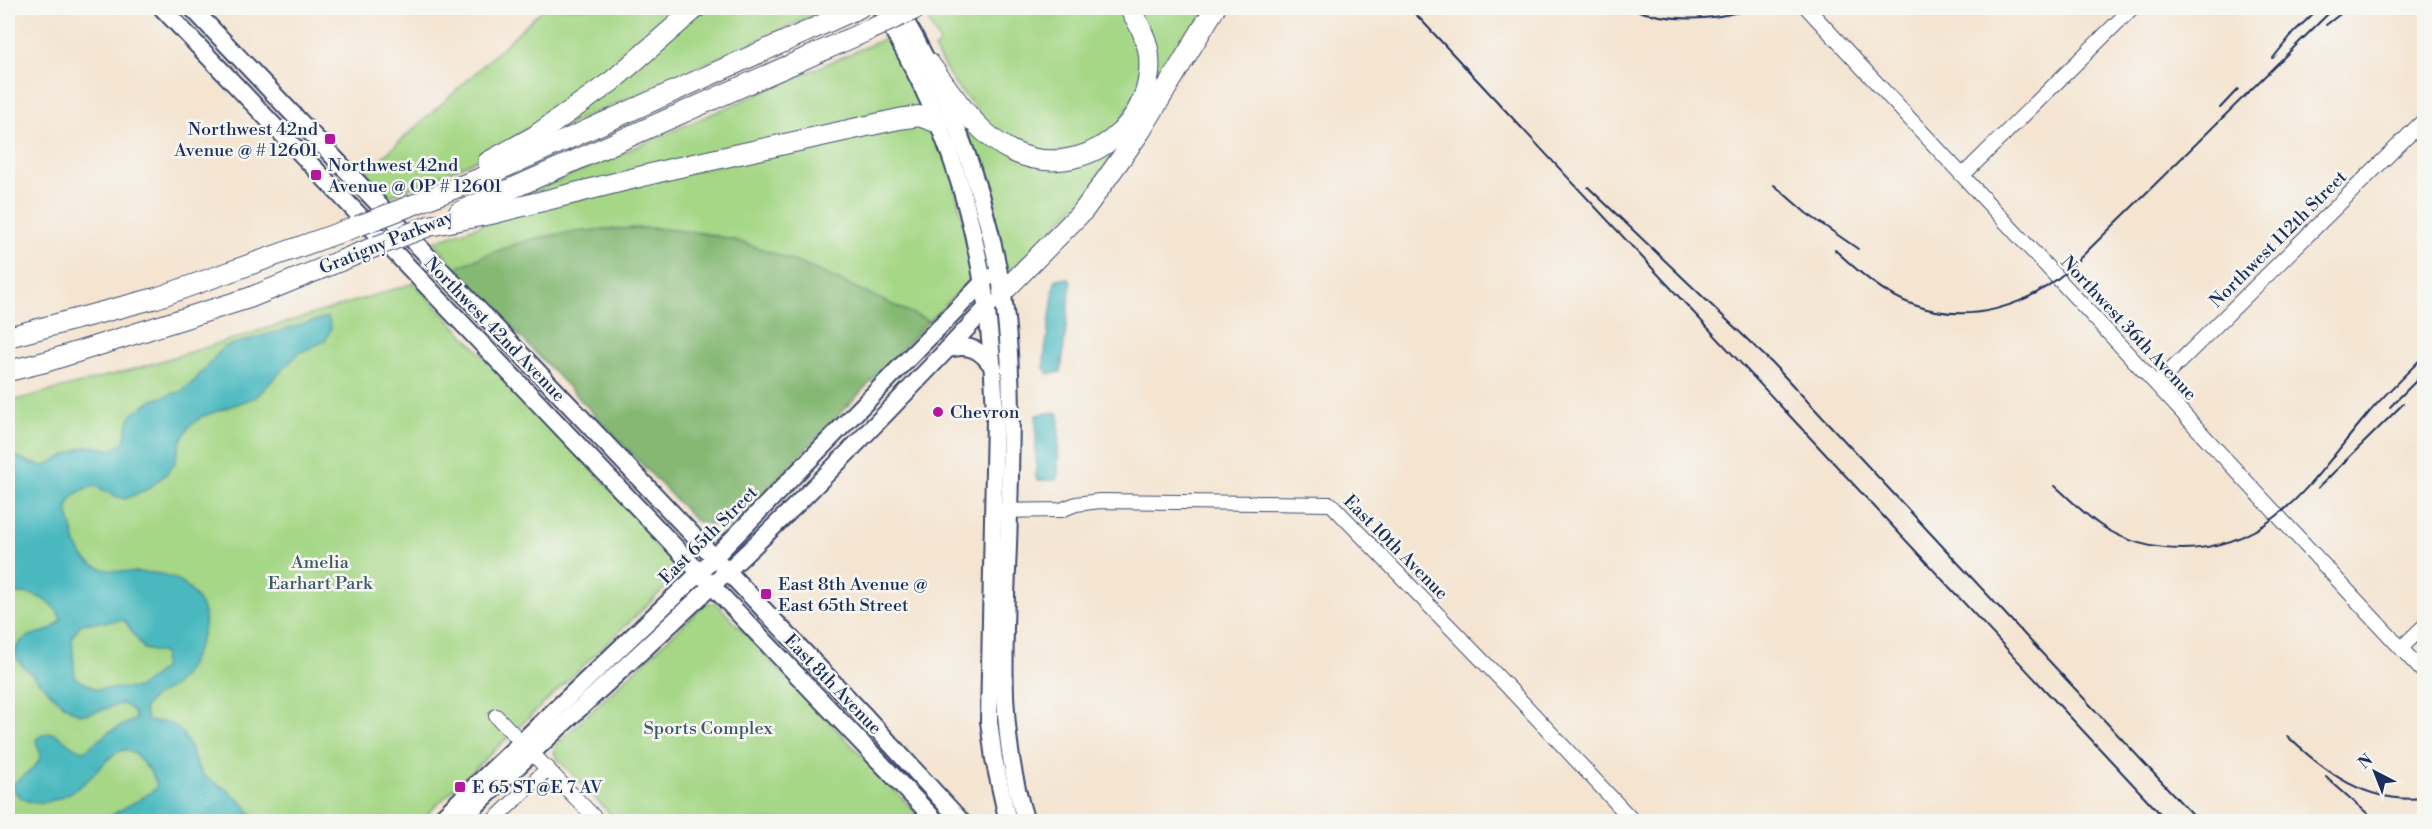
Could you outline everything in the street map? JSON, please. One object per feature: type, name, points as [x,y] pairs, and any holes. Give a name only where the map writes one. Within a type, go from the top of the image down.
[{"type":"highway","points":[[410,206],[535,136],[612,81],[696,8]]},
{"type":"highway","name":"Gratigny Parkway","points":[[8,337],[156,298],[410,206],[482,177],[858,8]]},
{"type":"highway","name":"Gratigny Parkway","points":[[8,371],[45,362],[249,298],[429,226],[918,8]]},
{"type":"highway","points":[[929,63],[971,118],[995,141],[1015,153],[1048,161],[1075,158],[1099,149],[1122,134],[1137,112],[1145,93],[1149,68],[1148,48],[1139,23],[1129,8]]},
{"type":"highway","points":[[1002,292],[1084,210],[1140,132],[1215,8]]},
{"type":"highway","points":[[429,226],[492,214],[671,169],[899,119],[919,116],[939,123]]},
{"type":"main road","name":"Northwest 42nd Avenue","points":[[162,8],[700,572]]},
{"type":"main road","name":"Northwest 42nd Avenue","points":[[192,8],[727,571]]},
{"type":"main road","points":[[880,8],[922,82],[939,123],[967,204],[984,281],[994,370],[1001,511],[1006,735],[1013,777],[1026,822]]},
{"type":"main road","points":[[898,8],[929,63],[954,116],[971,164],[998,267],[1002,292],[1010,390],[989,721],[994,759],[1008,822]]},
{"type":"main road","points":[[264,115],[280,100]]},
{"type":"main road","name":"East 65th Street","points":[[459,822],[526,747],[998,267]]},
{"type":"main road","name":"East 65th Street","points":[[437,822],[526,747],[610,682],[804,497],[1002,292]]},
{"type":"main road","points":[[948,349],[960,346],[973,347],[984,355],[994,370]]},
{"type":"main road","name":"East 8th Avenue","points":[[727,571],[962,822]]},
{"type":"main road","name":"East 8th Avenue","points":[[700,572],[937,822]]},
{"type":"main road","points":[[849,729],[864,715]]},
{"type":"street","name":"Northwest 36th Avenue","points":[[1807,8],[2424,673]]},
{"type":"street","points":[[1963,175],[2132,8]]},
{"type":"street","name":"Northwest 112th Street","points":[[2157,384],[2424,120]]},
{"type":"street","name":"East 10th Avenue","points":[[1001,511],[1061,510],[1076,504],[1100,501],[1331,504],[1507,686],[1634,822]]},
{"type":"street","points":[[2401,648],[2424,626]]},
{"type":"street","points":[[496,716],[598,822]]},
{"type":"street","points":[[492,822],[548,768]]},
{"type":"green space","points":[[544,8],[686,8],[606,76],[504,145],[470,163],[386,198],[364,174]]},
{"type":"green space","points":[[701,8],[830,8],[544,136]]},
{"type":"green space","points":[[957,8],[1122,8],[1140,44],[1141,83],[1118,127],[1065,154],[1015,147],[974,115],[976,108],[955,85],[934,49],[940,43],[928,20]]},
{"type":"green space","points":[[1138,8],[1207,8],[1151,102]]},
{"type":"green space","points":[[891,36],[927,109],[509,202]]},
{"type":"green space","points":[[956,107],[1022,159],[1123,140],[1092,189],[1013,269],[1005,269]]},
{"type":"green space","points":[[903,121],[934,128],[954,180],[974,277],[929,321],[789,260],[738,241],[702,233],[655,228],[601,229],[491,253],[455,268],[435,241],[510,215]]},
{"type":"green space","points":[[655,228],[717,236],[761,249],[810,268],[929,321],[729,529],[696,521],[455,268],[512,245],[548,236],[588,231]]},
{"type":"green space","name":"Amelia Earhart Park","points":[[414,283],[686,568],[420,821],[8,822],[8,402],[145,366]]},
{"type":"green space","name":"Sports Complex","points":[[706,603],[716,603],[924,821],[617,821],[556,757],[554,751],[556,745]]},
{"type":"water","points":[[1069,278],[1071,283],[1061,372],[1048,374],[1044,368],[1044,359],[1055,281]]},
{"type":"water","points":[[328,317],[331,329],[325,341],[299,353],[256,397],[201,417],[188,428],[181,440],[174,465],[148,489],[125,499],[96,486],[87,488],[72,498],[68,512],[79,551],[89,562],[102,569],[165,575],[183,584],[200,604],[204,613],[204,621],[196,653],[178,681],[154,697],[144,709],[148,721],[169,723],[180,731],[203,775],[235,796],[255,821],[104,821],[145,797],[157,787],[148,769],[135,754],[127,750],[115,754],[86,781],[63,796],[36,803],[26,800],[11,786],[38,763],[40,753],[36,739],[51,733],[84,751],[109,732],[136,719],[132,710],[123,704],[87,714],[68,708],[20,663],[16,656],[16,648],[21,641],[45,632],[61,619],[52,606],[39,597],[24,593],[8,596],[8,452],[28,462],[44,466],[81,448],[93,446],[112,450],[124,442],[129,419],[133,414],[153,400],[182,391],[195,380],[224,347]],"holes":[[[124,620],[144,649],[164,653],[163,669],[138,688],[96,689],[75,678],[72,637],[81,624]]]},
{"type":"water","points":[[1054,412],[1059,414],[1058,476],[1057,480],[1038,480],[1036,478],[1036,415]]},
{"type":"railway","points":[[1410,8],[2168,822]]},
{"type":"railway","points":[[1629,8],[1676,18],[1707,18],[1754,8]]},
{"type":"railway","points":[[2273,58],[2293,33],[2319,8]]},
{"type":"railway","points":[[1835,250],[1882,289],[1914,305],[1935,311],[1956,313],[1996,309],[2016,303],[2052,283],[2068,270],[2334,8]]},
{"type":"railway","points":[[2326,25],[2348,8]]},
{"type":"railway","points":[[2220,108],[2238,89]]},
{"type":"railway","points":[[1774,185],[1806,213],[1858,249]]},
{"type":"railway","points":[[1588,187],[1772,363],[2199,822]]},
{"type":"railway","points":[[2055,486],[2100,525],[2119,536],[2140,543],[2161,548],[2183,549],[2215,545],[2243,536],[2268,523],[2290,505],[2374,407],[2424,356]]},
{"type":"railway","points":[[2390,407],[2424,373]]},
{"type":"railway","points":[[2318,488],[2403,404]]},
{"type":"railway","points":[[2287,736],[2332,773],[2365,791],[2403,799],[2424,798]]},
{"type":"railway","points":[[2326,777],[2377,822]]},
{"type":"place","name":"Northwest 42nd Avenue @ # 12601","points":[[330,139]]},
{"type":"place","name":"Northwest 42nd Avenue @ OP # 12601","points":[[316,175]]},
{"type":"place","name":"Chevron","points":[[938,412]]},
{"type":"place","name":"East 8th Avenue @ East 65th Street","points":[[766,594]]},
{"type":"place","name":"E 65 ST@E 7 AV","points":[[460,787]]}]
